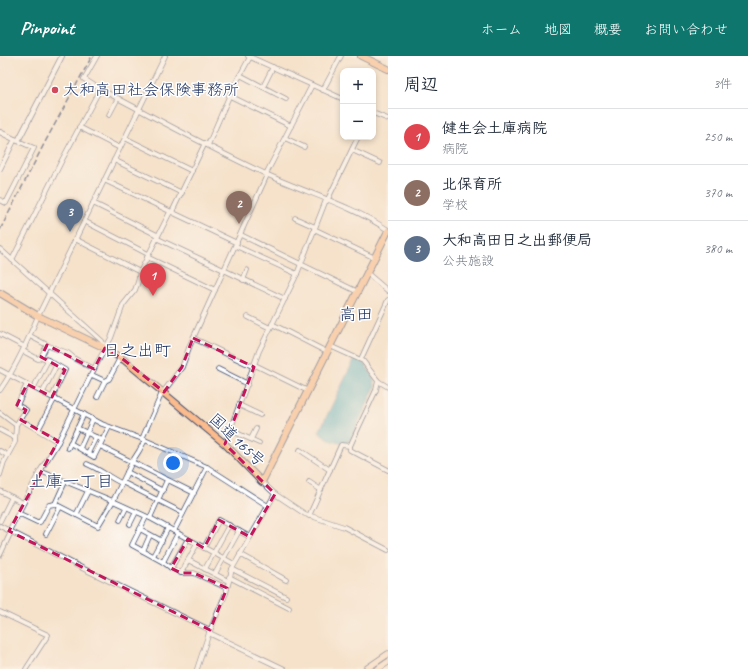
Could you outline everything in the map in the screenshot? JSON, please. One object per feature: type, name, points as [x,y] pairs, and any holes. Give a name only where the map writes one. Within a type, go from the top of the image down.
[{"type":"main road","points":[[361,56],[388,70]]},
{"type":"main road","name":"国道165号","points":[[1,296],[104,348],[120,358],[164,392],[225,444],[262,482],[388,230]]},
{"type":"main road","points":[[366,669],[388,654]]},
{"type":"main road","points":[[378,669],[388,662]]},
{"type":"street","points":[[0,169],[62,56]]},
{"type":"street","points":[[97,56],[84,79],[100,89],[267,174],[379,224],[388,230]]},
{"type":"street","points":[[0,390],[24,349],[49,293],[165,56]]},
{"type":"street","points":[[323,90],[341,56]]},
{"type":"street","points":[[0,555],[23,502],[58,442],[104,348],[111,338],[123,305],[135,290],[140,272],[157,237],[182,193],[249,57],[340,98]]},
{"type":"street","points":[[263,87],[273,67]]},
{"type":"street","points":[[240,75],[286,99]]},
{"type":"street","points":[[18,513],[40,522],[49,505],[55,504],[98,526],[139,451],[164,392],[182,367],[193,338],[223,270],[241,236],[267,174],[312,85]]},
{"type":"street","points":[[12,260],[79,127],[100,89]]},
{"type":"street","points":[[230,96],[291,126]]},
{"type":"street","points":[[109,115],[118,98]]},
{"type":"street","points":[[376,113],[388,119]]},
{"type":"street","points":[[79,127],[120,148]]},
{"type":"street","points":[[0,132],[34,148],[6,203],[0,200]]},
{"type":"street","points":[[124,138],[192,171]]},
{"type":"street","points":[[285,138],[304,147]]},
{"type":"street","points":[[225,444],[259,351],[297,274],[327,200],[357,140]]},
{"type":"street","points":[[352,150],[380,162]]},
{"type":"street","points":[[114,160],[182,193]]},
{"type":"street","points":[[104,180],[297,274]]},
{"type":"street","points":[[93,203],[157,237],[243,280],[285,299]]},
{"type":"street","points":[[296,218],[375,258]]},
{"type":"street","points":[[84,221],[215,290]]},
{"type":"street","points":[[241,236],[358,292]]},
{"type":"street","points":[[75,239],[140,272]]},
{"type":"street","points":[[0,249],[102,341],[104,348]]},
{"type":"street","points":[[243,280],[247,270]]},
{"type":"street","points":[[367,273],[388,291]]},
{"type":"street","points":[[361,359],[388,300]]},
{"type":"street","points":[[248,317],[327,352]]},
{"type":"street","points":[[1,336],[38,359],[41,357],[65,370],[54,398],[38,430]]},
{"type":"street","points":[[30,336],[47,345],[61,349],[75,359],[94,369]]},
{"type":"street","points":[[193,338],[308,391]]},
{"type":"street","points":[[41,357],[47,345]]},
{"type":"street","points":[[330,346],[361,359],[365,362],[378,381],[388,387]]},
{"type":"street","points":[[96,397],[105,381],[109,379],[120,358]]},
{"type":"street","points":[[34,387],[48,360]]},
{"type":"street","points":[[43,392],[56,366]]},
{"type":"street","points":[[218,369],[248,384]]},
{"type":"street","points":[[0,370],[74,408],[94,420],[207,467],[268,506]]},
{"type":"street","points":[[92,375],[105,381]]},
{"type":"street","points":[[378,381],[376,390],[350,446],[350,450],[388,470]]},
{"type":"street","points":[[0,475],[7,455],[15,442],[16,425],[21,420],[26,410],[17,405],[27,384]]},
{"type":"street","points":[[239,405],[260,415]]},
{"type":"street","points":[[0,413],[16,425]]},
{"type":"street","points":[[68,448],[84,414]]},
{"type":"street","points":[[21,420],[58,442]]},
{"type":"street","points":[[80,448],[94,420]]},
{"type":"street","points":[[70,443],[94,457],[109,427]]},
{"type":"street","points":[[77,428],[102,440]]},
{"type":"street","points":[[251,439],[256,429]]},
{"type":"street","points":[[0,430],[15,438]]},
{"type":"street","points":[[230,430],[259,443]]},
{"type":"street","points":[[88,453],[96,437]]},
{"type":"street","points":[[309,516],[341,445],[350,446]]},
{"type":"street","points":[[100,446],[194,493]]},
{"type":"street","points":[[300,450],[330,470]]},
{"type":"street","points":[[0,451],[7,455]]},
{"type":"street","points":[[87,464],[103,471],[109,477],[183,513]]},
{"type":"street","points":[[174,531],[207,467]]},
{"type":"street","points":[[40,471],[136,512],[234,564]]},
{"type":"street","points":[[127,472],[164,491]]},
{"type":"street","points":[[168,480],[164,491],[140,529],[132,545],[182,573],[194,573],[227,588]]},
{"type":"street","points":[[55,504],[66,482]]},
{"type":"street","points":[[262,482],[275,494],[301,512],[352,531],[388,550]]},
{"type":"street","points":[[309,482],[321,490]]},
{"type":"street","points":[[76,515],[88,491]]},
{"type":"street","points":[[1,492],[23,502]]},
{"type":"street","points":[[197,669],[227,588],[234,564],[275,494]]},
{"type":"street","points":[[0,520],[12,497]]},
{"type":"street","points":[[46,534],[60,507]]},
{"type":"street","points":[[120,520],[126,508]]},
{"type":"street","points":[[130,524],[136,512]]},
{"type":"street","points":[[204,548],[219,520],[250,537]]},
{"type":"street","points":[[205,569],[228,525]]},
{"type":"street","points":[[0,526],[284,669]]},
{"type":"street","points":[[153,556],[168,528]]},
{"type":"street","points":[[140,529],[162,541]]},
{"type":"street","points":[[215,574],[239,531]]},
{"type":"street","points":[[164,562],[178,533]]},
{"type":"street","points":[[142,550],[150,535]]},
{"type":"street","points":[[172,568],[188,539]]},
{"type":"street","points":[[182,573],[197,544]]},
{"type":"street","points":[[240,554],[286,580]]},
{"type":"street","points":[[188,560],[289,608]]},
{"type":"street","points":[[232,569],[286,597]]},
{"type":"street","points":[[0,612],[48,635],[26,669]]},
{"type":"highlighted area","points":[[193,338],[254,367],[225,444],[275,494],[250,537],[219,520],[204,548],[188,539],[171,568],[181,573],[194,573],[227,588],[210,630],[9,531],[58,441],[21,420],[26,410],[17,405],[27,384],[52,397],[65,370],[41,357],[47,345],[94,369],[105,348],[124,360],[164,392],[182,367]]},
{"type":"water","points":[[358,359],[370,371],[375,387],[351,439],[346,444],[331,441],[319,432],[354,360]]},
{"type":"railway","points":[[0,230],[44,144],[92,56]]},
{"type":"place","name":"大和高田社会保険事務所","points":[[55,90]]},
{"type":"place","name":"北保育所","points":[[239,224]]},
{"type":"place","name":"大和高田日之出郵便局","points":[[70,232]]},
{"type":"place","name":"健生会土庫病院","points":[[153,296]]},
{"type":"district","name":"高田","points":[[356,314]]},
{"type":"district","name":"日之出町","points":[[137,350]]},
{"type":"district","name":"土庫一丁目","points":[[71,481]]}]
